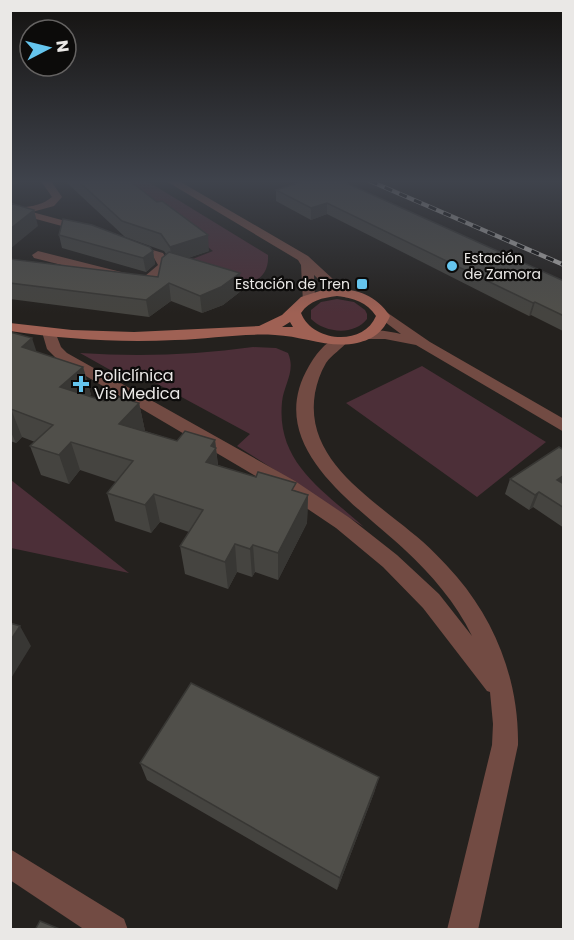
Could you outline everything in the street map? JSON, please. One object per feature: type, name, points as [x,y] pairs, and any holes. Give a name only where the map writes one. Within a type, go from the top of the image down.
[{"type":"street","points":[[66,225],[98,234]]},
{"type":"street","points":[[246,225],[301,257],[329,283],[347,294],[370,302],[428,346],[564,427]]},
{"type":"street","points":[[38,255],[137,280],[148,279],[165,266],[159,256],[117,242]]},
{"type":"street","points":[[301,257],[307,265],[308,298]]},
{"type":"street","points":[[260,330],[294,313],[308,298],[326,293],[347,294]]},
{"type":"street","points":[[294,313],[297,323],[310,334],[315,366],[303,407],[306,428],[314,449],[346,488],[420,552],[454,589],[472,615],[489,648],[505,704],[506,732],[502,761],[462,930]]},
{"type":"street","points":[[366,336],[381,325],[382,313]]},
{"type":"street","points":[[10,327],[49,332],[156,337],[260,330],[310,334],[341,341]]},
{"type":"street","points":[[49,332],[54,350],[62,357],[288,486],[348,527],[400,571],[447,620],[491,676],[505,704]]},
{"type":"street","points":[[315,366],[332,347],[341,341],[366,336],[405,338],[428,346]]},
{"type":"street","points":[[10,863],[113,930]]},
{"type":"shaded area","points":[[179,225],[219,225],[268,255],[267,265],[264,273],[249,284],[185,267],[190,260],[213,251]]},
{"type":"shaded area","points":[[337,299],[354,302],[365,310],[367,319],[355,328],[339,331],[317,324],[311,319],[311,310],[321,302]]},
{"type":"shaded area","points":[[253,347],[276,348],[288,353],[291,366],[282,402],[282,423],[287,442],[295,459],[306,474],[364,527],[237,446],[250,434],[137,373],[121,376],[80,353],[167,354]]},
{"type":"shaded area","points":[[422,366],[546,442],[477,497],[346,403]]},
{"type":"shaded area","points":[[11,480],[129,573],[11,548]]},
{"type":"building","points":[[62,225],[91,225],[150,247],[153,251],[143,258],[59,235]]},
{"type":"building","points":[[134,225],[194,225],[208,235],[170,247],[161,234]]},
{"type":"building","points":[[372,225],[439,225],[564,281],[564,316]]},
{"type":"building","points":[[169,252],[240,273],[221,287],[200,296],[169,283],[146,300],[10,283],[10,259],[158,277],[162,258]]},
{"type":"building","points":[[10,332],[32,338],[22,347],[83,367],[60,387],[104,401],[112,395],[139,403],[119,424],[177,441],[185,431],[215,440],[211,446],[216,448],[206,462],[256,477],[258,472],[296,483],[292,490],[308,495],[278,553],[253,545],[250,549],[235,544],[225,562],[180,546],[203,510],[154,494],[145,505],[107,493],[133,461],[71,442],[59,455],[30,446],[53,425],[10,410]]},
{"type":"building","points":[[559,447],[564,450],[564,475],[557,480],[564,484],[564,508],[539,492],[535,495],[510,479]]},
{"type":"building","points":[[10,623],[20,626],[10,641]]},
{"type":"building","points":[[191,683],[379,777],[340,878],[140,763]]},
{"type":"building","points":[[40,921],[62,930],[35,930]]},
{"type":"railway","points":[[471,225],[564,265]]},
{"type":"place","name":"Estación de Zamora","points":[[452,266]]},
{"type":"place","name":"Estación de Tren","points":[[362,284]]},
{"type":"place","name":"Policlínica Vis Medica","points":[[81,384]]}]
